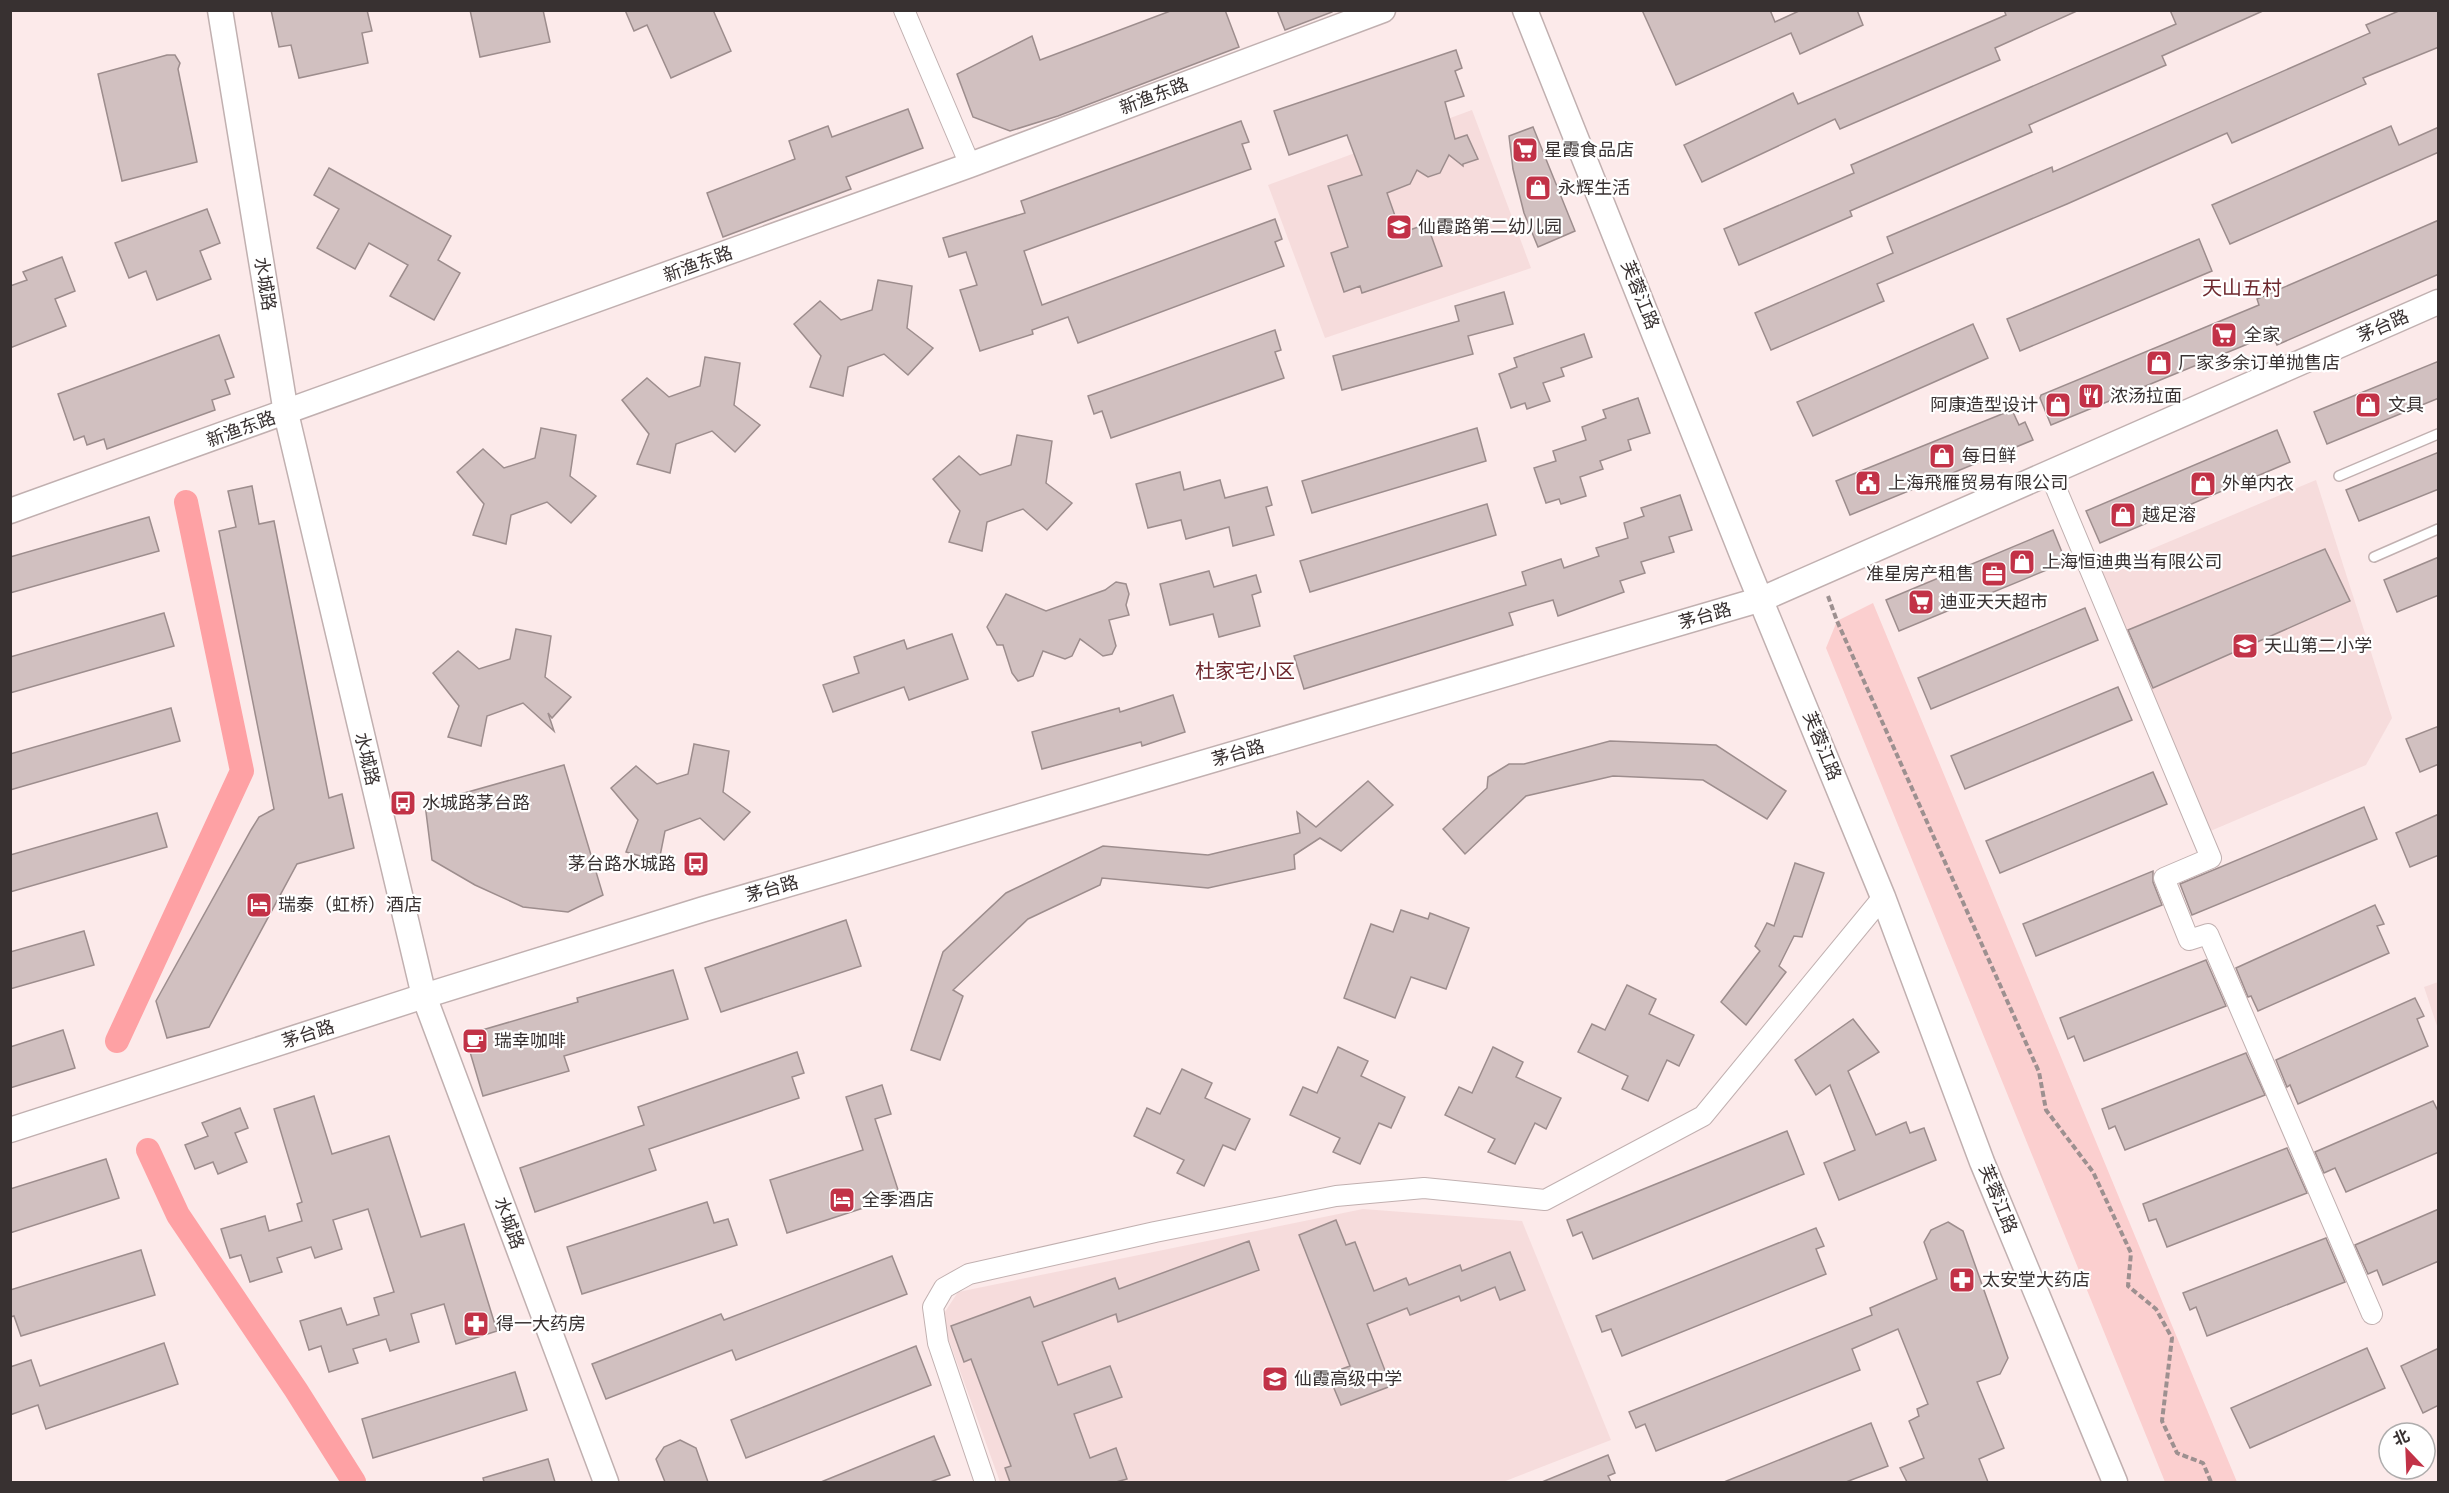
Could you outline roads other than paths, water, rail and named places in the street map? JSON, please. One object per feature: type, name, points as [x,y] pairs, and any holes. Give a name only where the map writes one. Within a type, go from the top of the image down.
[{"type":"street","name":"水城路","points":[[220,10],[286,413],[424,996],[606,1482]]},
{"type":"street","points":[[904,10],[970,165]]},
{"type":"street","name":"新渔东路","points":[[10,511],[970,165],[1383,10]]},
{"type":"street","name":"芙蓉江路","points":[[1525,10],[1741,551],[1883,897],[1982,1162],[2115,1482]]},
{"type":"street","name":"茅台路","points":[[10,1130],[424,996],[704,909],[1762,599],[2439,302]]},
{"type":"street","points":[[2050,474],[2211,858],[2164,878],[2189,940],[2208,934],[2372,1314]]},
{"type":"street","points":[[985,1482],[938,1343],[933,1307],[944,1288],[969,1274],[1155,1232],[1336,1196],[1424,1188],[1545,1200],[1703,1116],[1883,897]]},
{"type":"lane","points":[[2339,476],[2439,434]]},
{"type":"lane","points":[[2374,557],[2439,529]]},
{"type":"waterway","points":[[117,1041],[242,771],[186,502]]},
{"type":"waterway","points":[[148,1150],[178,1215],[296,1390],[354,1482]]},
{"type":"place","name":"星霞食品店","points":[[1525,150]]},
{"type":"place","name":"永辉生活","points":[[1538,188]]},
{"type":"place","name":"仙霞路第二幼儿园","points":[[1399,227]]},
{"type":"place","name":"全家","points":[[2224,335]]},
{"type":"place","name":"厂家多余订单抛售店","points":[[2159,363]]},
{"type":"place","name":"浓汤拉面","points":[[2091,396]]},
{"type":"place","name":"阿康造型设计","points":[[2058,405]]},
{"type":"place","name":"文具","points":[[2368,405]]},
{"type":"place","name":"每日鲜","points":[[1942,456]]},
{"type":"place","name":"上海飛雁贸易有限公司","points":[[1868,483]]},
{"type":"place","name":"外单内衣","points":[[2203,484]]},
{"type":"place","name":"越足溶","points":[[2123,515]]},
{"type":"place","name":"上海恒迪典当有限公司","points":[[2022,562]]},
{"type":"place","name":"准星房产租售","points":[[1994,574]]},
{"type":"place","name":"迪亚天天超市","points":[[1921,602]]},
{"type":"place","name":"天山第二小学","points":[[2245,646]]},
{"type":"place","name":"水城路茅台路","points":[[403,803]]},
{"type":"place","name":"茅台路水城路","points":[[696,864]]},
{"type":"place","name":"瑞泰（虹桥）酒店","points":[[259,905]]},
{"type":"place","name":"瑞幸咖啡","points":[[475,1041]]},
{"type":"place","name":"全季酒店","points":[[842,1200]]},
{"type":"place","name":"太安堂大药店","points":[[1962,1280]]},
{"type":"place","name":"得一大药房","points":[[476,1324]]},
{"type":"place","name":"仙霞高级中学","points":[[1275,1379]]},
{"type":"district","name":"天山五村","points":[[2242,288]]},
{"type":"district","name":"杜家宅小区","points":[[1245,671]]}]
